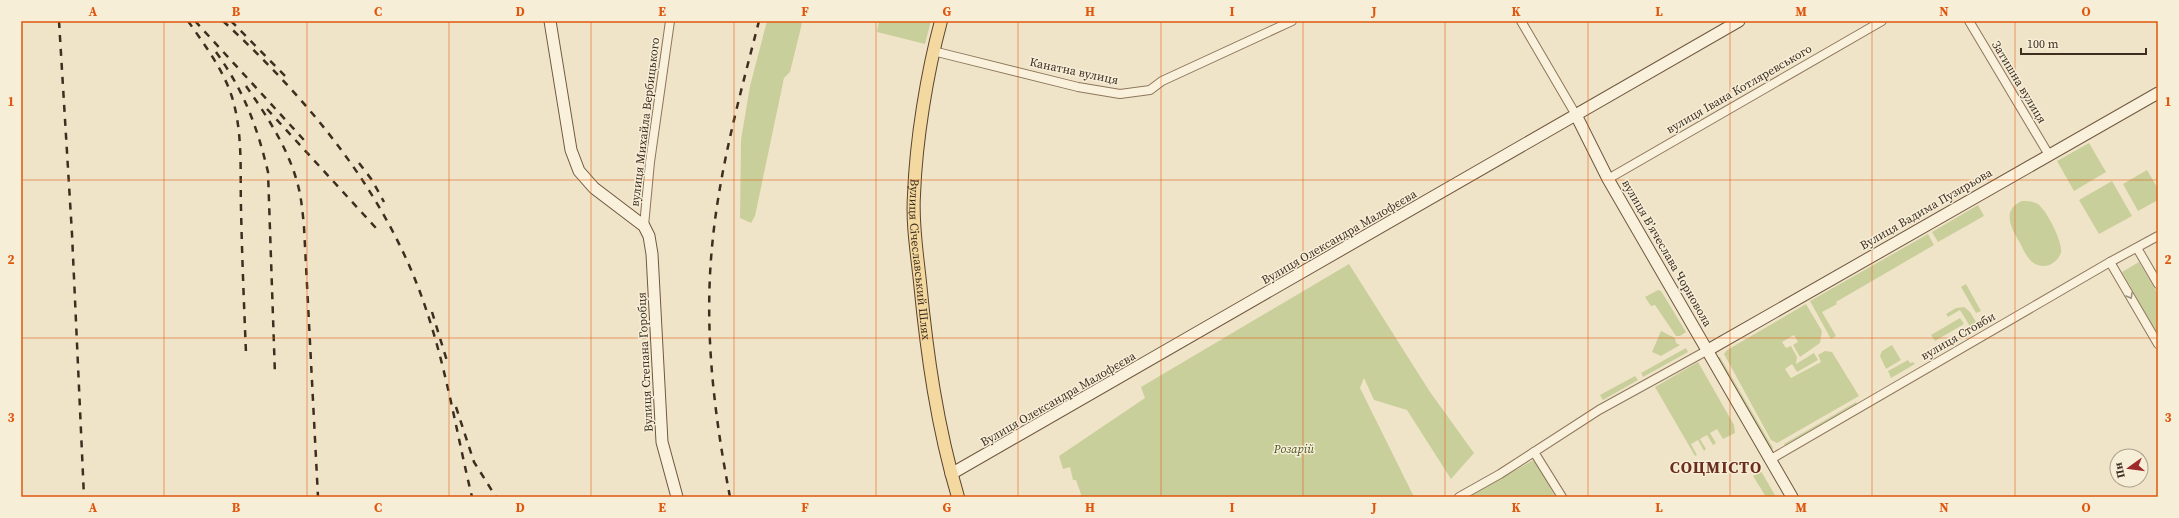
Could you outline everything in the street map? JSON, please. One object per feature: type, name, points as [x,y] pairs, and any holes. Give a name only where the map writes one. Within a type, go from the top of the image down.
[{"type":"main road","name":"Вулиця Січеславський Шлях","points":[[941,21],[933,51],[916,169],[914,224],[929,370],[951,474],[958,497]]},
{"type":"street","points":[[550,21],[571,150],[579,171],[594,188],[644,226]]},
{"type":"street","name":"вулиця Михайла Вербицького","points":[[644,226],[650,162],[670,21]]},
{"type":"street","name":"Канатна вулиця","points":[[933,51],[1078,87],[1120,94],[1150,90],[1162,81],[1292,21]]},
{"type":"street","name":"вулиця Вʼячеслава Чорновола","points":[[1521,21],[1576,115],[1608,178],[1792,497]]},
{"type":"street","name":"Вулиця Олександра Малофєєва","points":[[951,474],[1739,21]]},
{"type":"street","name":"вулиця Івана Котляревського","points":[[1608,178],[1882,21]]},
{"type":"street","name":"Затишна вулиця","points":[[1968,21],[2049,155]]},
{"type":"street","name":"Вулиця Вадима Пузирьова","points":[[1708,350],[2158,93]]},
{"type":"street","name":"Вулиця Степана Горобця","points":[[644,226],[649,236],[652,254],[662,442],[677,497]]},
{"type":"street","name":"вулиця Стовби","points":[[1771,459],[2110,262],[2158,236]]},
{"type":"street","points":[[2137,248],[2158,284]]},
{"type":"street","points":[[2110,262],[2158,344]]},
{"type":"street","points":[[1459,497],[1534,452],[1599,410],[1708,350]]},
{"type":"street","points":[[1534,452],[1562,497]]},
{"type":"green space","points":[[767,21],[795,21],[802,23],[790,72],[784,78],[755,216],[751,223],[740,218],[741,140],[750,86]]},
{"type":"green space","points":[[879,21],[931,21],[925,44],[877,32]]},
{"type":"green space","points":[[2089,143],[2106,172],[2074,191],[2057,161]]},
{"type":"green space","points":[[2147,170],[2158,189],[2158,200],[2138,211],[2123,184]]},
{"type":"green space","points":[[2112,181],[2132,216],[2099,234],[2079,200]]},
{"type":"green space","points":[[2022,201],[2038,204],[2046,213],[2054,227],[2060,242],[2061,253],[2056,261],[2048,265],[2040,266],[2031,261],[2011,225],[2010,214],[2012,209]]},
{"type":"green space","points":[[1978,205],[1984,216],[1938,242],[1932,232]]},
{"type":"green space","points":[[1928,234],[1934,245],[1836,302],[1837,304],[1822,312],[1836,336],[1831,339],[1810,301]]},
{"type":"green space","points":[[2139,262],[2158,294],[2158,335],[2122,272]]},
{"type":"green space","name":"Розарій","points":[[1349,264],[1430,392],[1474,453],[1451,479],[1407,410],[1374,400],[1364,378],[1360,388],[1414,497],[1082,497],[1076,480],[1073,480],[1070,467],[1063,469],[1059,456],[1145,398],[1141,387]]},
{"type":"green space","points":[[1966,284],[1981,311],[1976,313],[1961,287]]},
{"type":"green space","points":[[1658,290],[1661,291],[1686,332],[1680,336],[1676,336],[1655,305],[1651,306],[1645,297]]},
{"type":"green space","points":[[1806,304],[1822,331],[1820,343],[1800,357],[1793,345],[1798,342],[1794,335],[1782,342],[1786,348],[1791,346],[1797,357],[1796,364],[1814,353],[1818,360],[1797,372],[1792,364],[1785,369],[1791,378],[1821,362],[1818,355],[1825,351],[1832,352],[1859,396],[1777,443],[1771,440],[1724,354],[1727,350]]},
{"type":"green space","points":[[1964,307],[1970,312],[1979,327],[1968,333],[1967,331],[1971,328],[1960,310],[1948,317],[1946,314],[1956,308]]},
{"type":"green space","points":[[1960,318],[1964,324],[1935,341],[1931,335]]},
{"type":"green space","points":[[1661,331],[1675,338],[1676,343],[1680,345],[1661,356],[1652,352]]},
{"type":"green space","points":[[1892,345],[1901,360],[1886,369],[1880,356],[1882,351]]},
{"type":"green space","points":[[1686,348],[1688,352],[1643,377],[1641,373]]},
{"type":"green space","points":[[1717,357],[1720,357],[1773,448],[1772,451]]},
{"type":"green space","points":[[1908,360],[1910,363],[1913,362],[1915,364],[1891,378],[1888,371]]},
{"type":"green space","points":[[1698,362],[1734,425],[1735,433],[1723,439],[1717,429],[1710,433],[1716,443],[1713,445],[1707,435],[1700,439],[1706,449],[1704,451],[1698,440],[1691,444],[1697,455],[1695,456],[1655,387]]},
{"type":"green space","points":[[1635,376],[1638,380],[1603,400],[1600,395]]},
{"type":"green space","points":[[1856,402],[1857,404],[1785,446],[1784,444]]},
{"type":"green space","points":[[1535,459],[1555,497],[1469,497]]},
{"type":"green space","points":[[1761,471],[1776,497],[1766,497],[1753,476]]},
{"type":"railway","points":[[59,21],[72,234],[84,497]]},
{"type":"railway","points":[[188,21],[213,57],[224,77],[236,111],[240,152],[246,353]]},
{"type":"railway","points":[[195,21],[304,140]]},
{"type":"railway","points":[[223,21],[287,84],[316,118],[344,153],[369,190],[391,229],[411,270],[434,335],[472,497]]},
{"type":"railway","points":[[231,21],[287,78]]},
{"type":"railway","points":[[730,497],[719,435],[712,372],[709,310],[710,278],[715,218],[725,161],[759,21]]},
{"type":"railway","points":[[216,52],[226,66],[242,95],[254,124],[268,172],[275,375]]},
{"type":"railway","points":[[246,86],[279,137],[291,165],[300,194],[304,227],[318,497]]},
{"type":"railway","points":[[267,109],[376,228]]},
{"type":"railway","points":[[359,163],[372,180],[384,202]]},
{"type":"railway","points":[[432,312],[447,361]]},
{"type":"railway","points":[[456,407],[474,462],[496,497]]},
{"type":"district","name":"СОЦМІСТО","points":[[1716,467]]}]
